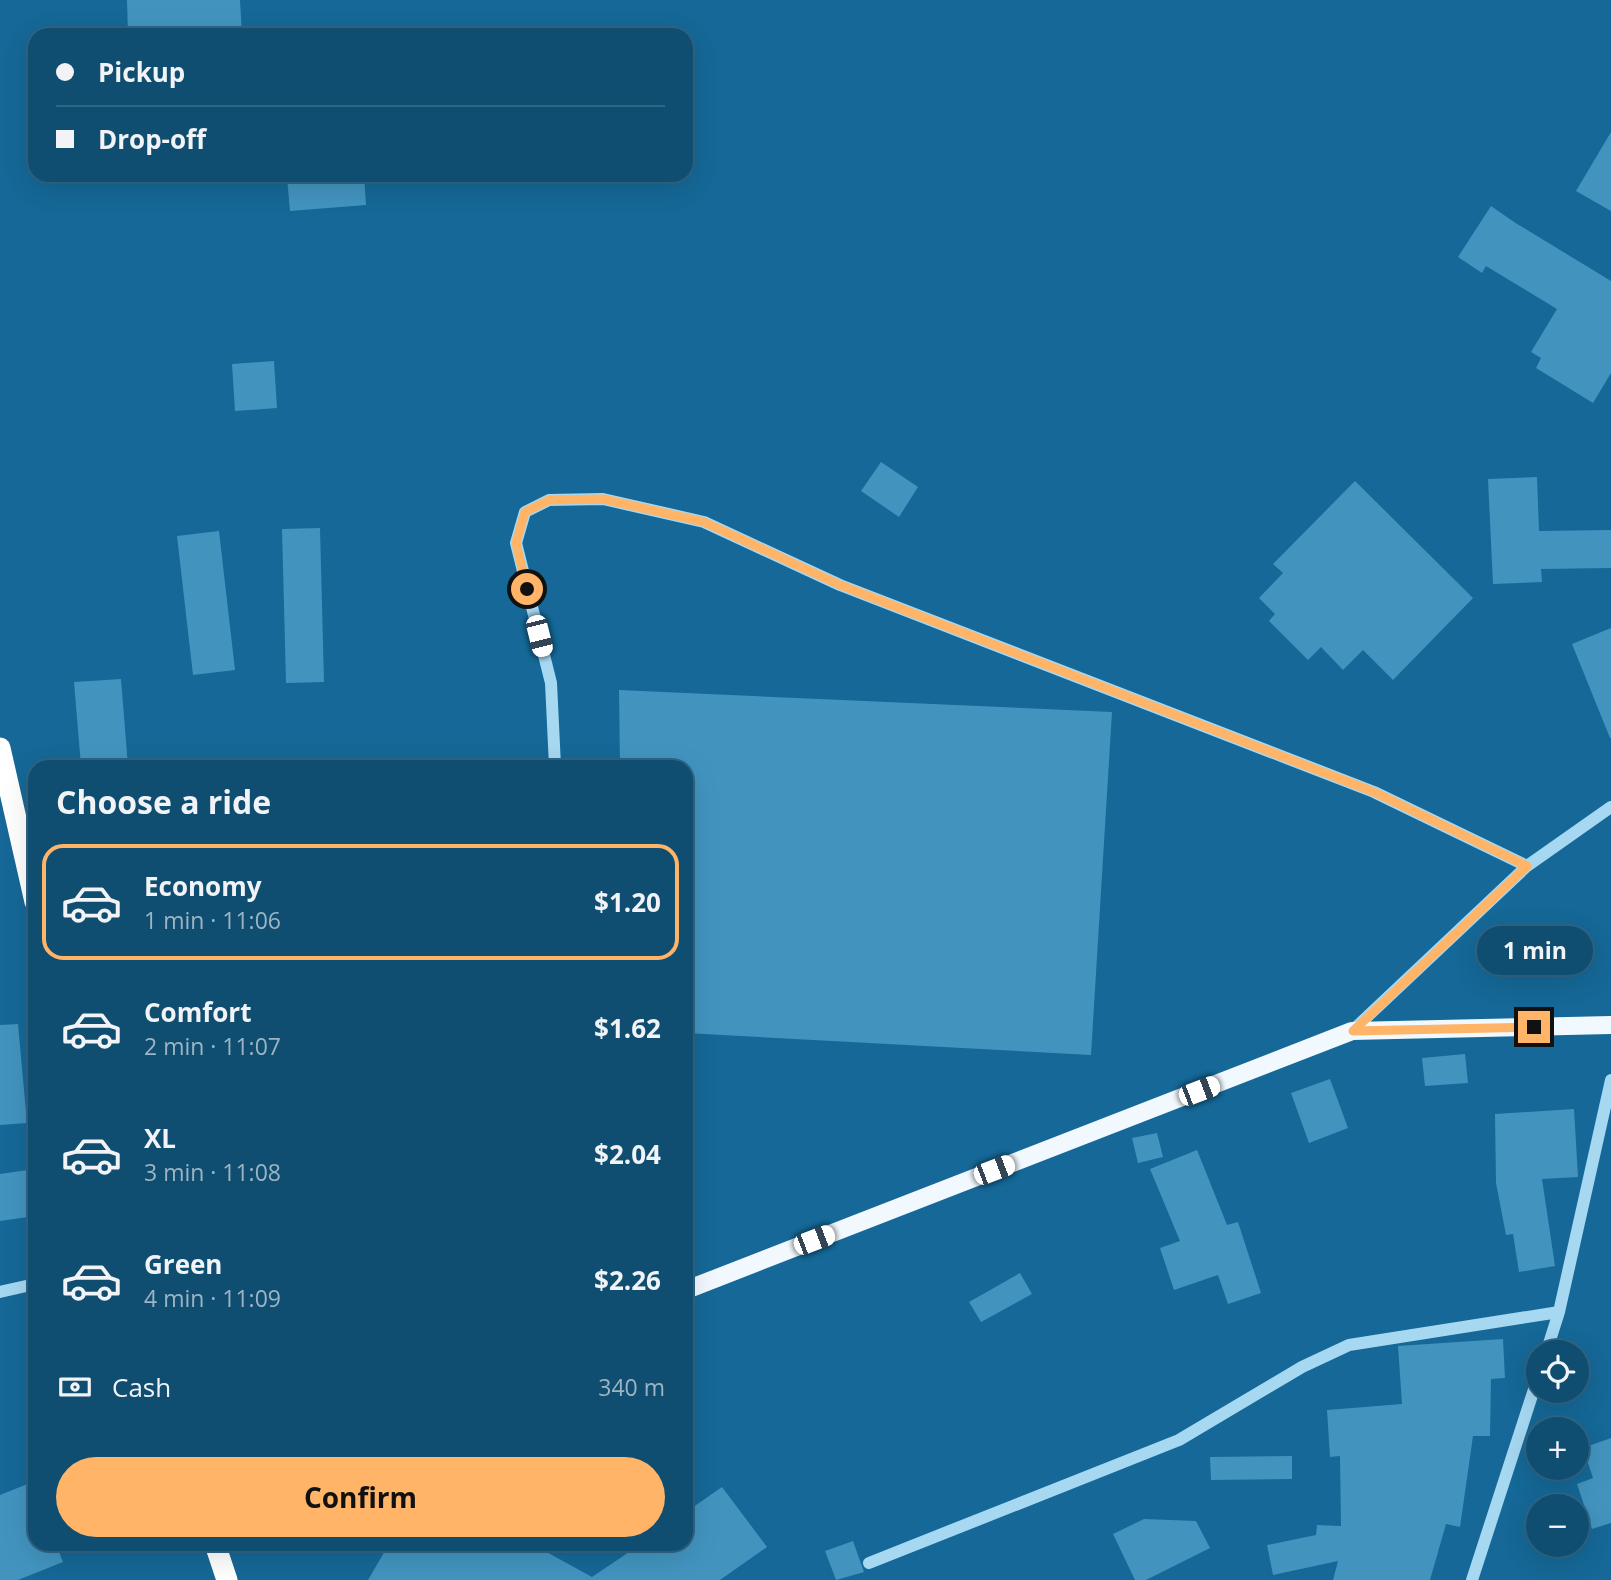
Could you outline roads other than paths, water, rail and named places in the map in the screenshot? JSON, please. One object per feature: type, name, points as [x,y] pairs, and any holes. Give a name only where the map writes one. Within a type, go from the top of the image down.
[{"type":"highway","points":[[0,748],[28,871]]},
{"type":"highway","points":[[217,1551],[227,1580]]},
{"type":"main road","points":[[693,1287],[1353,1031],[1611,1025]]},
{"type":"street","points":[[555,760],[551,683],[516,543],[525,512],[549,500],[603,499],[704,522],[840,585],[1374,792],[1527,866]]},
{"type":"street","points":[[1353,1031],[1527,866],[1611,807]]},
{"type":"street","points":[[1550,1340],[1559,1312],[1611,1080]]},
{"type":"street","points":[[0,1292],[28,1286]]},
{"type":"street","points":[[869,1563],[1179,1440],[1302,1367],[1349,1345],[1559,1312]]},
{"type":"street","points":[[1472,1580],[1530,1403]]}]
